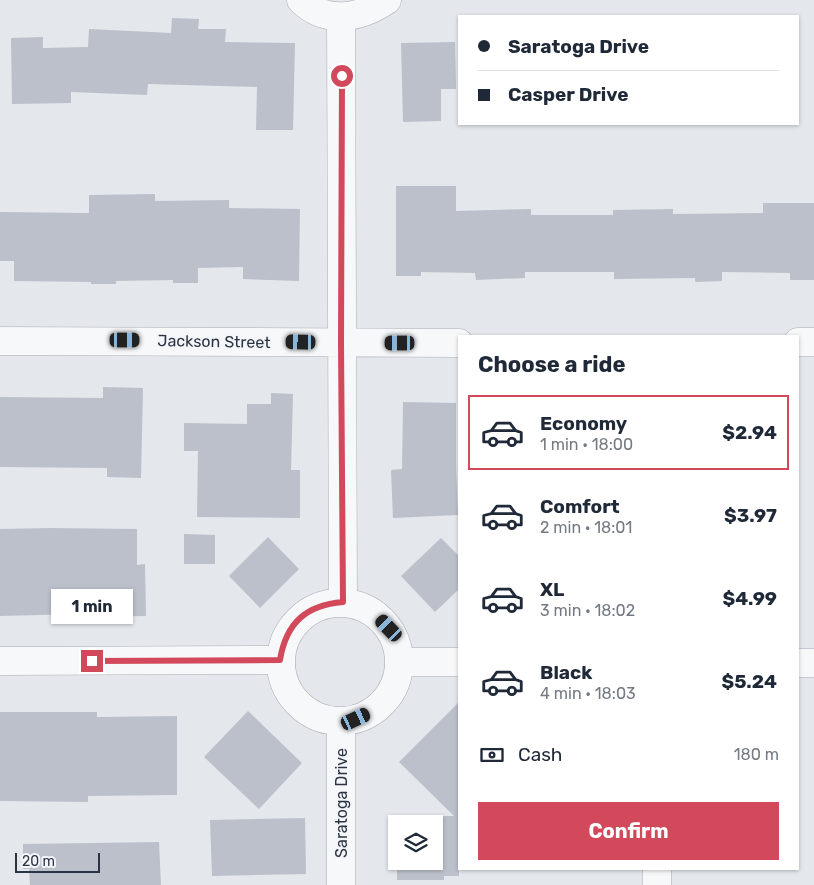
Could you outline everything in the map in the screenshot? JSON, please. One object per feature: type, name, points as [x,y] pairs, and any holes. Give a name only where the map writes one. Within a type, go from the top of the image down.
[{"type":"street","points":[[302,0],[322,13],[341,17],[365,13],[387,0]]},
{"type":"street","points":[[341,17],[343,602]]},
{"type":"street","name":"Jackson Street","points":[[0,341],[458,343]]},
{"type":"street","points":[[799,342],[814,342]]},
{"type":"street","points":[[343,602],[361,606],[383,621],[397,644],[400,662],[396,681],[387,698],[374,711],[356,719],[341,721],[319,717],[303,708],[290,694],[286,686],[280,660],[283,644],[290,630],[300,618],[313,609],[327,603],[343,602]]},
{"type":"street","points":[[0,661],[280,660]]},
{"type":"street","points":[[400,662],[458,662]]},
{"type":"street","points":[[799,663],[814,663]]},
{"type":"street","name":"Saratoga Drive","points":[[341,721],[342,885]]},
{"type":"street","points":[[657,870],[657,885]]},
{"type":"building","points":[[172,18],[199,19],[198,29],[226,29],[225,42],[295,43],[293,130],[256,130],[257,87],[148,84],[147,95],[71,92],[71,103],[12,104],[11,38],[43,37],[43,48],[88,47],[89,29],[171,33]]},
{"type":"building","points":[[455,42],[456,89],[441,89],[441,121],[403,122],[401,43]]},
{"type":"building","points":[[396,186],[456,186],[456,211],[531,209],[531,215],[613,215],[613,210],[673,209],[673,214],[763,213],[763,203],[814,203],[814,280],[790,280],[790,273],[722,272],[722,281],[695,282],[695,278],[614,279],[614,272],[525,272],[525,278],[476,280],[475,273],[421,272],[421,276],[396,276]]},
{"type":"building","points":[[155,194],[155,201],[229,200],[229,208],[300,209],[299,281],[243,279],[243,267],[198,268],[198,283],[173,283],[173,280],[116,281],[116,284],[14,281],[14,261],[0,261],[0,212],[89,213],[89,195]]},
{"type":"building","points":[[103,387],[143,388],[141,478],[107,477],[107,468],[0,467],[0,397],[103,398]]},
{"type":"building","points":[[271,393],[293,394],[291,470],[300,470],[300,518],[197,517],[198,451],[184,451],[184,423],[247,424],[247,404],[271,404]]},
{"type":"building","points":[[403,402],[456,403],[458,515],[393,518],[391,470],[402,469]]},
{"type":"building","points":[[0,529],[137,529],[137,565],[145,564],[146,616],[80,617],[80,614],[0,616]]},
{"type":"building","points":[[184,534],[215,535],[215,564],[184,564]]},
{"type":"building","points":[[268,537],[299,569],[260,608],[229,576]]},
{"type":"building","points":[[441,538],[458,555],[458,590],[435,612],[401,576]]},
{"type":"building","points":[[458,703],[459,876],[444,876],[444,880],[397,880],[397,870],[443,870],[443,816],[454,816],[399,762]]},
{"type":"building","points":[[248,711],[302,763],[259,809],[204,757]]},
{"type":"building","points":[[0,712],[97,712],[97,717],[177,716],[177,795],[88,796],[88,802],[0,801]]},
{"type":"building","points":[[305,818],[306,874],[212,876],[210,820]]},
{"type":"building","points":[[159,842],[161,885],[30,885],[29,869],[23,869],[23,844]]},
{"type":"route","points":[[92,661],[280,660],[283,644],[290,630],[300,618],[313,609],[327,603],[343,602],[341,343],[342,76]]}]
